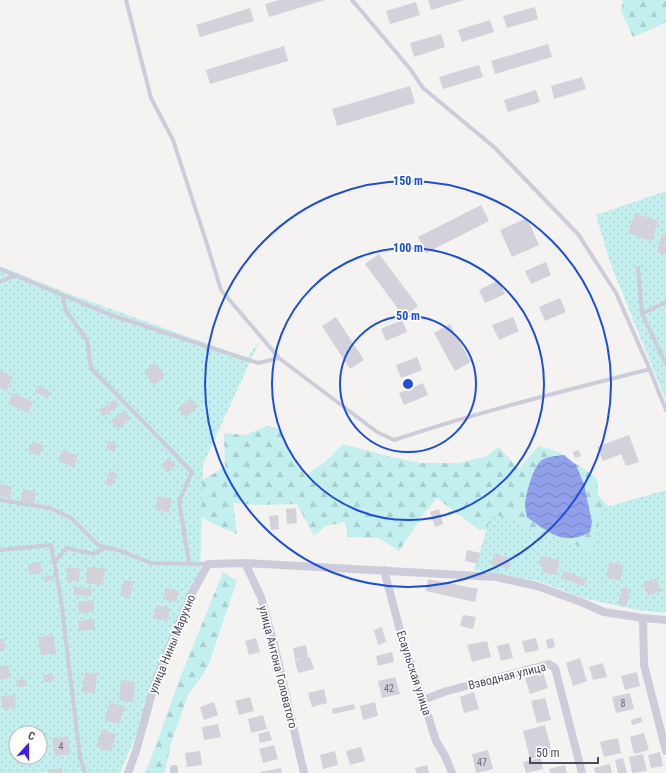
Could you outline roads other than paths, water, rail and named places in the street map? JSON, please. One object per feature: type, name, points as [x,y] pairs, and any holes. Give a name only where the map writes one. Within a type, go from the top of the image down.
[{"type":"street","points":[[208,564],[245,563],[496,577],[537,586],[604,612],[666,620]]},
{"type":"street","name":"улица Антона Головатого","points":[[245,563],[263,604],[276,651],[304,773]]},
{"type":"street","name":"улица Нины Марухно","points":[[128,773],[136,751],[156,679],[191,595],[208,564]]},
{"type":"street","name":"Есаульская улица","points":[[384,570],[401,634],[436,741],[445,756],[452,773]]},
{"type":"street","points":[[643,618],[644,665],[666,751]]},
{"type":"street","name":"Взводная улица","points":[[423,700],[447,691],[549,664],[555,668],[582,773]]},
{"type":"lane","points":[[126,0],[151,98],[173,140],[221,290],[279,358],[377,432],[394,440],[450,421],[650,369]]},
{"type":"lane","points":[[352,0],[423,88],[494,147],[578,234],[616,293],[650,369],[666,410]]},
{"type":"lane","points":[[638,268],[642,314],[666,363]]},
{"type":"lane","points":[[0,269],[111,315],[258,363],[279,358]]},
{"type":"lane","points":[[0,282],[16,275]]},
{"type":"lane","points":[[63,296],[66,311],[87,340],[91,368],[192,472],[178,501],[189,563]]},
{"type":"lane","points":[[642,314],[666,302]]},
{"type":"lane","points":[[0,500],[50,508],[71,518],[98,545],[151,563],[208,564]]},
{"type":"lane","points":[[0,550],[51,545],[61,600],[80,757],[85,773]]},
{"type":"lane","points":[[54,562],[67,548],[93,554],[107,547]]},
{"type":"water","points":[[564,455],[576,465],[584,484],[592,522],[590,532],[572,538],[557,536],[542,528],[527,517],[525,507],[530,480],[539,463],[542,460],[552,456]]}]
